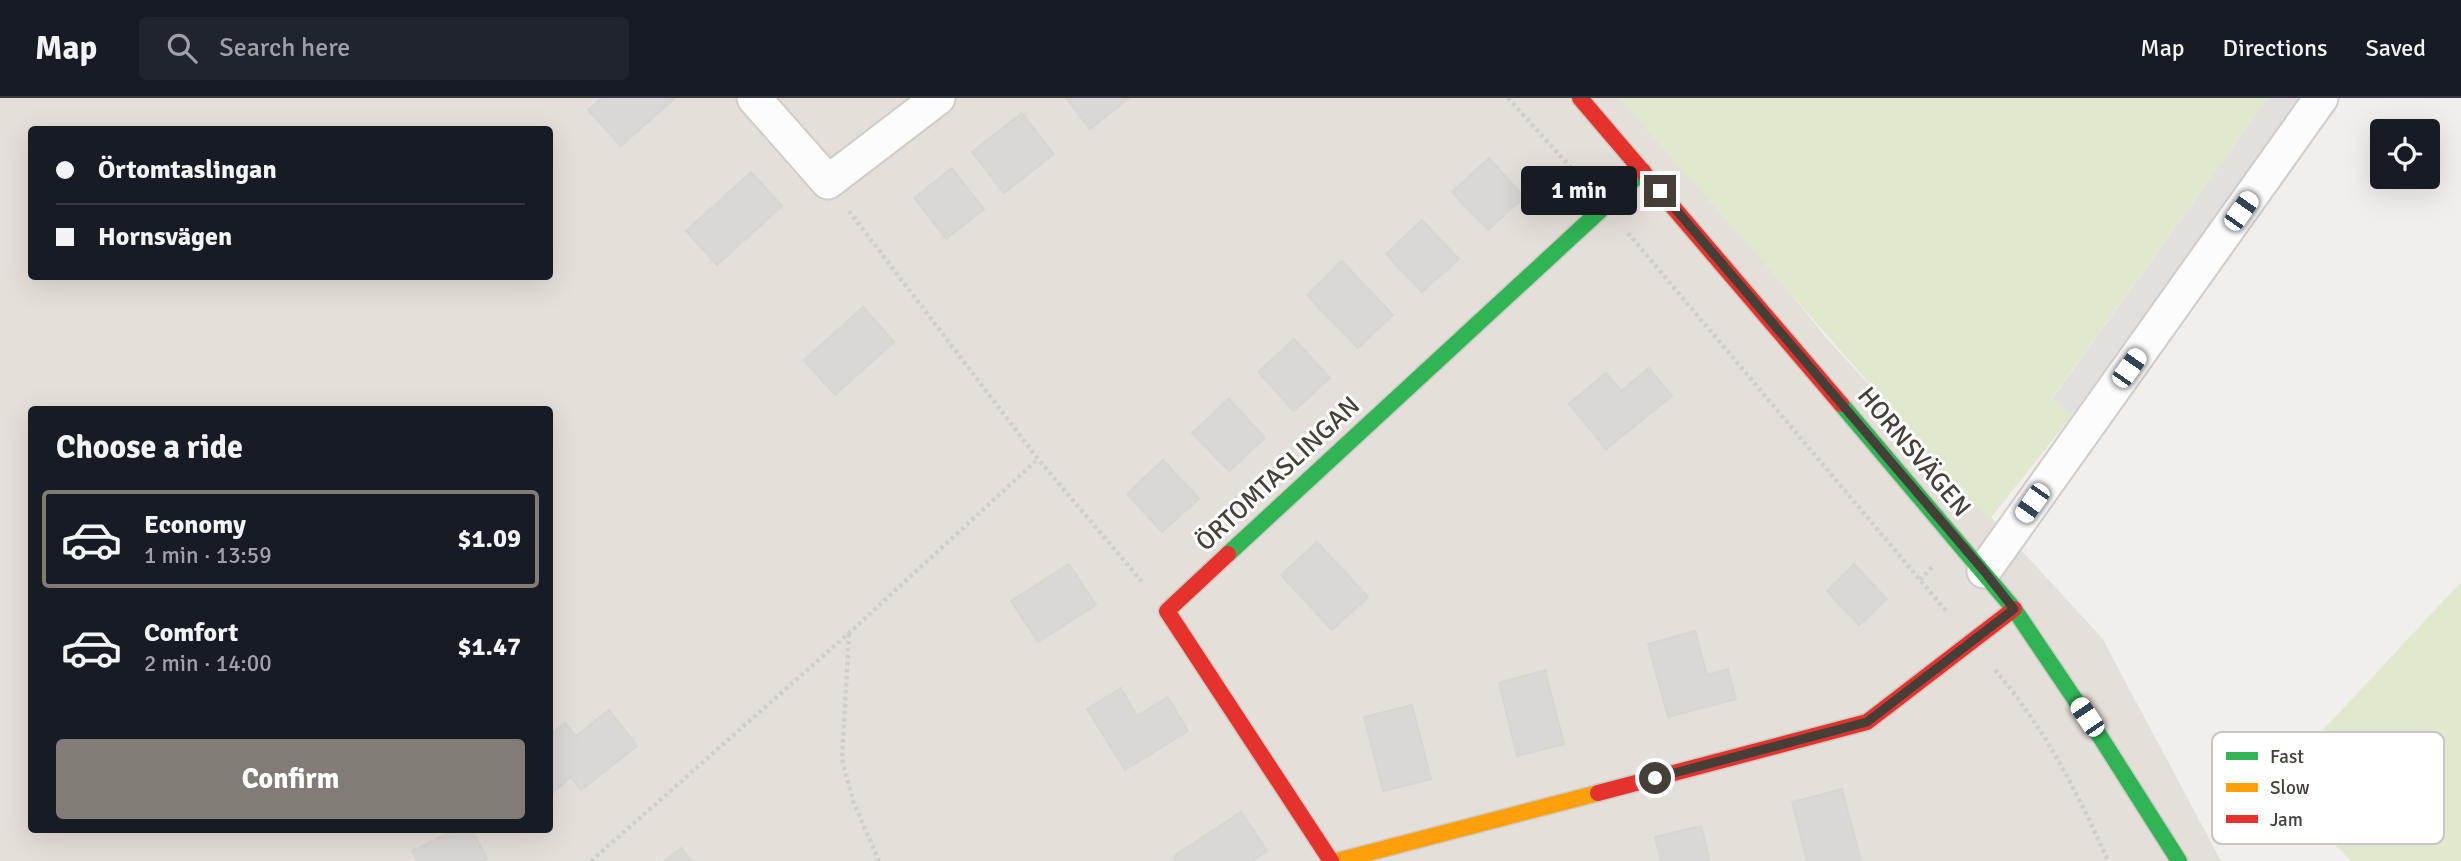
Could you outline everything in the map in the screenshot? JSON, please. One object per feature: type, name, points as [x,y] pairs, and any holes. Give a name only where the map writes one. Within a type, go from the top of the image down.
[{"type":"street","points":[[754,98],[828,182],[938,98]]},
{"type":"street","name":"HORNSVÄGEN","points":[[1580,98],[2014,609],[2101,738],[2179,861]]},
{"type":"street","points":[[1984,571],[2321,98]]},
{"type":"street","name":"ÖRTOMTASLINGAN","points":[[1167,611],[1643,171]]},
{"type":"street","points":[[1337,861],[1867,722],[2014,609]]},
{"type":"street","points":[[1167,611],[1331,861]]},
{"type":"path","points":[[1508,98],[1605,206],[2018,696],[2045,737],[2108,861]]},
{"type":"path","points":[[828,182],[1038,459],[1167,611]]},
{"type":"path","points":[[591,861],[849,634],[1038,459]]},
{"type":"path","points":[[849,634],[842,758],[853,801],[878,861]]},
{"type":"shaded area","points":[[0,98],[1632,98],[1829,341],[2102,638],[2221,861],[0,861]]},
{"type":"shaded area","points":[[2268,98],[2300,98],[2073,414],[2052,399]]},
{"type":"green space","points":[[1619,98],[2268,98],[2052,398],[2073,414],[1989,520]]},
{"type":"green space","points":[[2461,582],[2461,861],[2352,861],[2334,844],[2444,844],[2444,732],[2321,732]]},
{"type":"building","points":[[602,98],[675,98],[621,146],[588,110]]},
{"type":"building","points":[[1066,98],[1129,98],[1090,129]]},
{"type":"building","points":[[1022,113],[1054,154],[1004,193],[972,152]]},
{"type":"building","points":[[1489,158],[1524,197],[1488,230],[1452,192]]},
{"type":"building","points":[[952,168],[984,209],[946,239],[914,198]]},
{"type":"building","points":[[751,172],[782,206],[717,265],[686,231]]},
{"type":"building","points":[[1422,220],[1459,259],[1422,292],[1386,254]]},
{"type":"building","points":[[1342,261],[1393,315],[1358,348],[1307,295]]},
{"type":"building","points":[[863,307],[894,342],[835,395],[804,360]]},
{"type":"building","points":[[1294,339],[1330,378],[1294,411],[1258,372]]},
{"type":"building","points":[[1649,368],[1672,396],[1606,449],[1569,404],[1606,373],[1621,391]]},
{"type":"building","points":[[1229,399],[1265,438],[1229,471],[1192,433]]},
{"type":"building","points":[[1163,460],[1199,499],[1162,532],[1127,494]]},
{"type":"building","points":[[1317,542],[1368,597],[1332,630],[1281,575]]},
{"type":"building","points":[[1069,564],[1096,605],[1038,642],[1011,601]]},
{"type":"building","points":[[1854,564],[1887,599],[1859,625],[1827,591]]},
{"type":"building","points":[[1695,631],[1707,675],[1728,669],[1736,699],[1668,717],[1648,644]]},
{"type":"building","points":[[1545,670],[1564,744],[1517,756],[1499,683]]},
{"type":"building","points":[[1121,688],[1137,716],[1168,697],[1188,731],[1125,770],[1087,709]]},
{"type":"building","points":[[1412,705],[1431,779],[1383,791],[1364,717]]},
{"type":"building","points":[[609,710],[637,746],[581,790],[571,777],[553,792],[553,733],[565,723],[576,736]]},
{"type":"building","points":[[1842,789],[1861,861],[1807,861],[1792,802]]},
{"type":"building","points":[[1241,812],[1267,851],[1252,861],[1177,861],[1174,856]]},
{"type":"building","points":[[1701,826],[1710,861],[1661,861],[1655,837]]},
{"type":"building","points":[[449,833],[474,833],[487,859],[417,861],[412,851]]},
{"type":"building","points":[[681,848],[692,861],[664,861]]},
{"type":"traffic: fast","points":[[1228,554],[1643,171]]},
{"type":"traffic: fast","points":[[1841,404],[2014,609],[2101,738],[2179,861]]},
{"type":"traffic: slow","points":[[1337,861],[1598,793]]},
{"type":"traffic: jam","points":[[1580,98],[1841,404]]},
{"type":"traffic: jam","points":[[1228,554],[1167,611],[1331,861]]},
{"type":"traffic: jam","points":[[1598,793],[1867,722],[2014,609]]},
{"type":"route","points":[[1655,778],[1867,722],[2014,609],[1660,191]]}]
